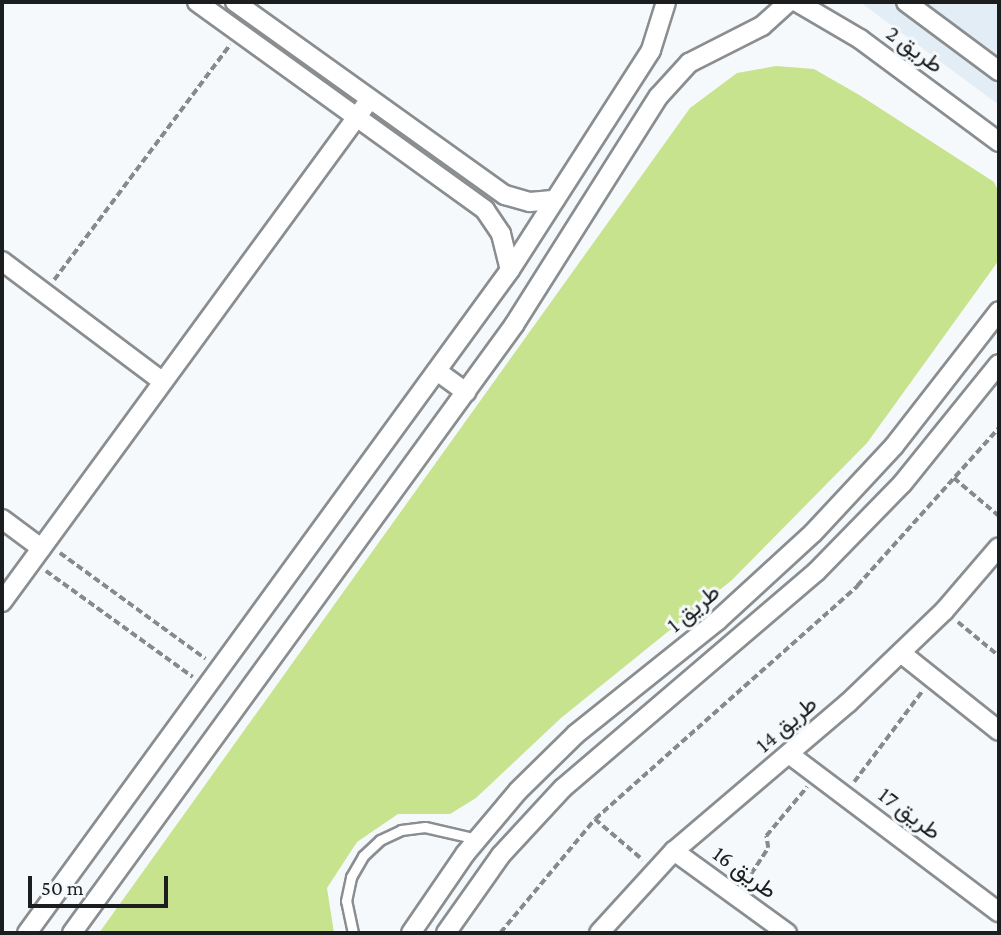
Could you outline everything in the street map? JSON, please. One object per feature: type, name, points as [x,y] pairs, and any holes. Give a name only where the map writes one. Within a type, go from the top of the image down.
[{"type":"street","points":[[197,2],[357,116],[492,217],[510,270]]},
{"type":"street","points":[[235,2],[505,195],[530,202],[555,200]]},
{"type":"street","points":[[27,933],[510,270],[651,50],[666,2]]},
{"type":"street","points":[[72,933],[466,392],[565,251],[677,74],[703,54],[762,26],[789,2]]},
{"type":"street","name":"طريق 2","points":[[797,2],[860,39],[999,142]]},
{"type":"street","name":"طريق 2","points":[[906,2],[999,71]]},
{"type":"street","points":[[2,602],[370,99]]},
{"type":"street","points":[[2,261],[163,382]]},
{"type":"street","name":"طريق 1","points":[[411,933],[477,839],[576,734],[717,621],[813,533],[894,446],[999,312]]},
{"type":"street","points":[[446,933],[501,855],[562,788],[816,572],[902,484],[999,364]]},
{"type":"street","points":[[437,371],[466,392]]},
{"type":"street","points":[[2,519],[39,551]]},
{"type":"street","name":"طريق 14","points":[[599,933],[674,851],[789,754],[901,653],[944,611],[999,547]]},
{"type":"street","points":[[901,653],[999,731]]},
{"type":"street","name":"طريق 17","points":[[789,754],[996,906]]},
{"type":"street","name":"طريق 16","points":[[674,851],[787,933]]},
{"type":"lane","points":[[353,933],[346,901],[351,877],[362,856],[380,840],[401,830],[425,827],[477,839]]},
{"type":"path","points":[[45,293],[240,32]]},
{"type":"path","points":[[500,933],[595,819],[829,612],[999,428]]},
{"type":"path","points":[[954,478],[999,516]]},
{"type":"path","points":[[39,551],[219,669]]},
{"type":"path","points":[[39,551],[206,686]]},
{"type":"path","points":[[944,611],[999,656]]},
{"type":"path","points":[[844,795],[932,677]]},
{"type":"path","points":[[736,896],[768,848],[766,836],[817,775]]},
{"type":"path","points":[[595,819],[655,870]]},
{"type":"shaded area","points":[[860,2],[999,2],[999,105]]},
{"type":"green space","points":[[776,66],[814,69],[861,96],[994,182],[999,193],[999,260],[867,443],[732,580],[561,718],[476,798],[450,814],[398,814],[357,842],[327,888],[334,933],[99,933],[690,108],[737,73]]}]
